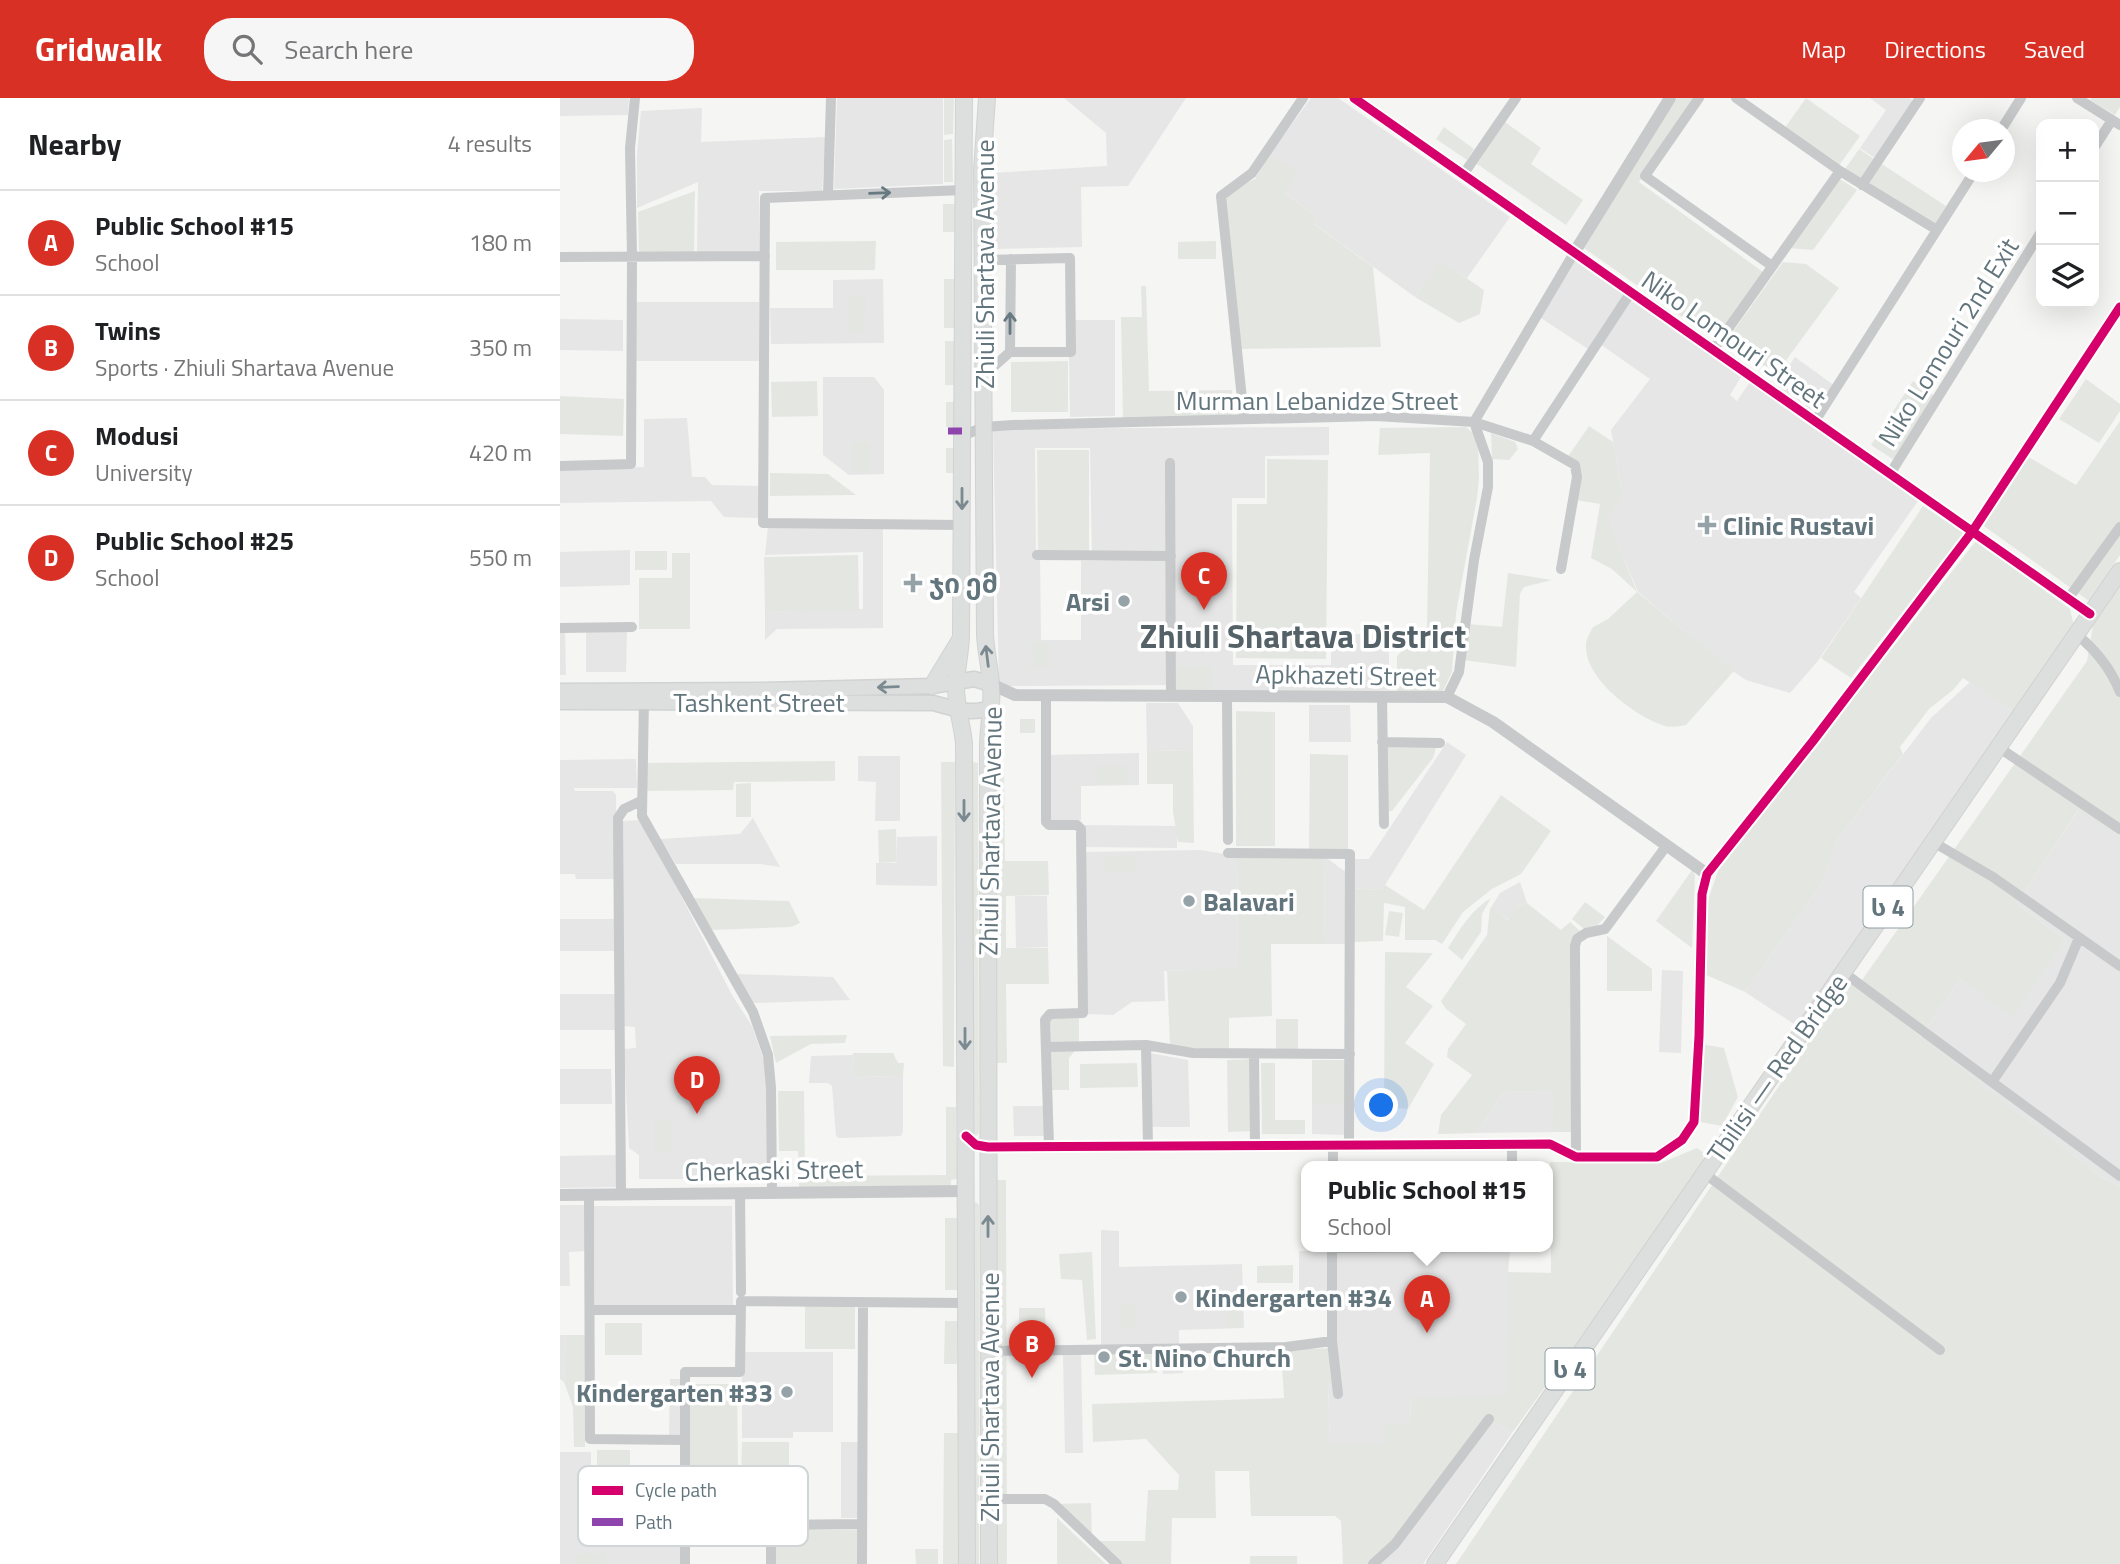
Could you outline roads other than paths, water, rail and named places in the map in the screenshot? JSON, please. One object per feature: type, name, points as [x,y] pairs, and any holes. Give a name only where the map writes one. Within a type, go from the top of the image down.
[{"type":"main road","name":"Zhiuli Shartava Avenue","points":[[964,98],[961,638],[956,683],[957,709],[964,743],[967,1564]]},
{"type":"main road","name":"Zhiuli Shartava Avenue","points":[[987,98],[982,170],[986,656],[992,707],[988,737],[989,1564]]},
{"type":"main road","name":"Tbilisi — Red Bridge","points":[[1435,1564],[2120,571]]},
{"type":"main road","points":[[932,686],[961,638]]},
{"type":"main road","points":[[956,683],[974,679],[991,684]]},
{"type":"main road","name":"Tashkent Street","points":[[560,702],[762,690],[932,686],[956,683]]},
{"type":"main road","name":"Tashkent Street","points":[[560,691],[644,696],[933,703],[957,709]]},
{"type":"main road","points":[[957,709],[979,713],[992,707]]},
{"type":"street","points":[[560,466],[631,464],[630,148],[635,98]]},
{"type":"street","points":[[828,195],[831,98]]},
{"type":"street","points":[[1244,418],[1221,196],[1252,173],[1303,98]]},
{"type":"street","name":"Niko Lomouri Street","points":[[1354,98],[2090,614]]},
{"type":"street","points":[[1463,175],[1516,98]]},
{"type":"street","points":[[1561,569],[1577,469],[1572,462],[1533,441],[1474,422],[1670,98]]},
{"type":"street","points":[[1699,98],[1645,176],[1772,266]]},
{"type":"street","points":[[1736,98],[1840,171],[1937,230]]},
{"type":"street","points":[[1862,185],[1919,98]]},
{"type":"street","points":[[2008,119],[2021,98]]},
{"type":"street","points":[[2077,98],[2116,122],[2099,142]]},
{"type":"street","points":[[1713,350],[1840,171]]},
{"type":"street","points":[[1815,421],[1968,182]]},
{"type":"street","points":[[962,525],[763,523],[765,198],[963,190]]},
{"type":"street","name":"Niko Lomouri 2nd Exit","points":[[1890,474],[2036,240]]},
{"type":"street","points":[[560,257],[765,256]]},
{"type":"street","points":[[983,260],[1070,258],[1071,352],[1010,352],[984,375]]},
{"type":"street","points":[[1010,352],[1011,259]]},
{"type":"street","points":[[1533,441],[1631,292]]},
{"type":"street","points":[[965,1136],[976,1145],[988,1147],[1550,1144],[1576,1157],[1657,1157],[1682,1140],[1694,1122],[1699,1056],[1702,894],[1707,874],[1972,532],[2120,307]]},
{"type":"street","name":"Murman Lebanidze Street","points":[[962,436],[984,428],[1024,424],[1376,416],[1474,422],[1488,462],[1488,487],[1458,672],[1447,697]]},
{"type":"street","points":[[1170,463],[1171,696]]},
{"type":"street","points":[[2068,599],[2120,527]]},
{"type":"street","points":[[1037,555],[1171,556]]},
{"type":"street","points":[[560,628],[632,627]]},
{"type":"street","points":[[2077,634],[2090,645],[2113,676],[2120,692]]},
{"type":"street","name":"Apkhazeti Street","points":[[991,684],[1015,695],[1447,697],[1493,722],[1707,874]]},
{"type":"street","name":"Apkhazeti Street","points":[[992,707],[1015,695]]},
{"type":"street","points":[[1046,695],[1046,822],[1049,825],[1077,825],[1081,829],[1083,1000],[1083,1013],[1047,1016],[1049,1146]]},
{"type":"street","points":[[644,696],[642,816],[754,1012],[768,1055],[772,1193]]},
{"type":"street","points":[[1227,696],[1228,840]]},
{"type":"street","points":[[1382,697],[1384,824]]},
{"type":"street","points":[[1382,742],[1440,743]]},
{"type":"street","points":[[1998,747],[2120,829]]},
{"type":"street","points":[[621,1195],[618,818],[624,809],[641,801]]},
{"type":"street","points":[[1933,842],[1993,877],[2120,966]]},
{"type":"street","points":[[1576,1157],[1577,939],[1587,933],[1605,929],[1667,845]]},
{"type":"street","points":[[1228,853],[1350,855],[1349,1145]]},
{"type":"street","points":[[1992,1082],[2060,983],[2079,938]]},
{"type":"street","points":[[1843,972],[2120,1176]]},
{"type":"street","points":[[1046,1047],[1146,1045],[1193,1053],[1350,1054]]},
{"type":"street","points":[[1146,1045],[1148,1146]]},
{"type":"street","points":[[1254,1054],[1255,1145]]},
{"type":"street","points":[[1512,1144],[1512,1161]]},
{"type":"street","points":[[1333,1145],[1333,1161]]},
{"type":"street","points":[[966,1160],[976,1150],[988,1147]]},
{"type":"street","points":[[1704,1173],[1940,1350]]},
{"type":"street","name":"Cherkaski Street","points":[[560,1195],[988,1191]]},
{"type":"street","points":[[740,1193],[741,1292]]},
{"type":"street","points":[[590,1195],[590,1439],[685,1440]]},
{"type":"street","points":[[1332,1252],[1332,1341],[1338,1394]]},
{"type":"street","points":[[685,1466],[685,1372],[740,1372],[741,1301],[966,1303]]},
{"type":"street","points":[[862,1564],[863,1302]]},
{"type":"street","points":[[590,1310],[740,1310]]},
{"type":"street","points":[[989,1352],[1286,1347],[1332,1341]]},
{"type":"street","points":[[1373,1564],[1395,1544],[1489,1419]]},
{"type":"street","points":[[989,1499],[1045,1499],[1054,1504],[1117,1564]]},
{"type":"street","points":[[808,1525],[862,1524]]},
{"type":"street","points":[[685,1546],[685,1564]]},
{"type":"street","points":[[771,1546],[771,1564]]},
{"type":"place","name":"Clinic Rustavi","points":[[1707,525]]},
{"type":"place","name":"ჯი ემ","points":[[913,583]]},
{"type":"place","name":"Arsi","points":[[1124,601]]},
{"type":"place","name":"Modusi","points":[[1204,610]]},
{"type":"place","name":"Balavari","points":[[1189,901]]},
{"type":"place","name":"Public School #25","points":[[697,1114]]},
{"type":"place","name":"Kindergarten #34","points":[[1181,1297]]},
{"type":"place","name":"Public School #15","points":[[1427,1333]]},
{"type":"place","name":"St. Nino Church","points":[[1104,1357]]},
{"type":"place","name":"Twins","points":[[1032,1378]]},
{"type":"place","name":"Kindergarten #33","points":[[787,1392]]},
{"type":"district","name":"Zhiuli Shartava District","points":[[1303,636]]}]
